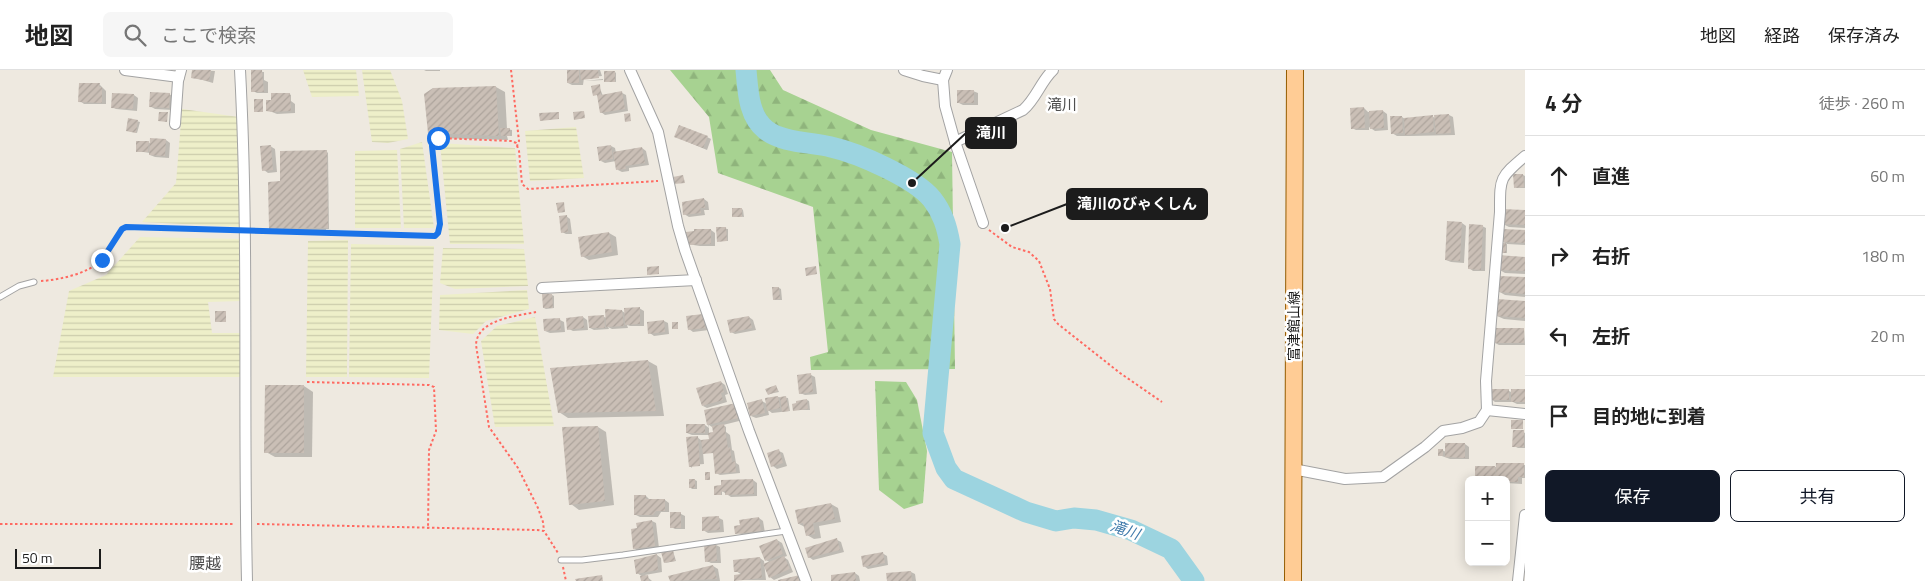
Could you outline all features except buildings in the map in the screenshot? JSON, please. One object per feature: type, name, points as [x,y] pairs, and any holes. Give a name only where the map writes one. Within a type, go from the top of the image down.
[{"type":"main road","name":"富津館山線","points":[[1293,581],[1295,70]]},
{"type":"street","points":[[126,70],[180,73],[175,124]]},
{"type":"street","points":[[240,70],[246,232],[247,581]]},
{"type":"street","points":[[630,70],[658,132],[678,226],[786,532],[806,581]]},
{"type":"street","points":[[904,70],[924,76],[945,75],[945,106],[982,223]]},
{"type":"street","points":[[955,142],[1023,110],[1030,104],[1053,70]]},
{"type":"street","points":[[1294,469],[1345,479],[1383,476],[1425,447],[1443,431],[1462,428],[1479,422],[1487,410],[1486,380],[1500,212],[1500,186],[1504,174],[1525,156]]},
{"type":"street","points":[[542,288],[696,280]]},
{"type":"street","points":[[1487,410],[1525,414]]},
{"type":"street","points":[[1518,581],[1525,515]]},
{"type":"lane","points":[[0,298],[19,286],[34,282]]},
{"type":"lane","points":[[561,560],[623,556],[786,532]]},
{"type":"path","points":[[511,70],[520,141],[517,146]]},
{"type":"path","points":[[34,282],[60,280],[92,267],[102,260],[122,229],[126,227],[246,232],[435,236],[438,233],[440,224],[432,146],[435,139],[512,140],[517,146],[522,184],[528,189],[668,180]]},
{"type":"path","points":[[982,223],[1005,242],[1029,252],[1039,261],[1051,296],[1054,319],[1058,324],[1120,373],[1162,402]]},
{"type":"path","points":[[536,312],[495,322],[482,332],[476,340],[476,345],[490,427],[518,468],[538,508],[544,531],[561,560],[566,581]]},
{"type":"path","points":[[307,382],[429,385],[434,387],[436,431],[429,450],[428,529]]},
{"type":"path","points":[[0,524],[246,524],[544,531]]},
{"type":"green space","points":[[303,70],[356,70],[359,96],[312,97]]},
{"type":"green space","points":[[362,70],[390,70],[402,101],[408,139],[388,143],[372,142]]},
{"type":"green space","points":[[670,70],[770,70],[783,90],[871,130],[952,152],[955,369],[811,370],[810,357],[828,352],[813,207],[718,173],[709,117]]},
{"type":"green space","points":[[182,109],[239,117],[243,227],[142,222],[176,183]]},
{"type":"green space","points":[[576,127],[584,178],[530,181],[525,131]]},
{"type":"green space","points":[[422,142],[434,228],[404,228],[400,149]]},
{"type":"green space","points":[[440,143],[515,148],[524,244],[450,244]]},
{"type":"green space","points":[[397,150],[401,228],[355,228],[355,151]]},
{"type":"green space","points":[[140,237],[242,239],[241,301],[208,302],[212,333],[241,333],[241,377],[53,377],[69,291],[106,275]]},
{"type":"green space","points":[[348,240],[347,377],[306,377],[308,241]]},
{"type":"green space","points":[[351,244],[434,246],[429,378],[349,377]]},
{"type":"green space","points":[[443,248],[524,249],[528,286],[455,289],[440,283]]},
{"type":"green space","points":[[527,290],[529,309],[486,321],[473,334],[439,330],[440,295]]},
{"type":"green space","points":[[535,317],[554,426],[495,427],[481,341],[497,326]]},
{"type":"green space","points":[[875,381],[906,382],[917,400],[927,451],[923,503],[904,509],[879,490]]},
{"type":"waterway","name":"滝川","points":[[746,70],[748,94],[752,110],[766,130],[789,140],[842,150],[885,167],[924,191],[932,199],[942,215],[950,244],[933,433],[946,468],[954,479],[1026,512],[1056,521],[1074,518],[1096,520],[1131,530],[1171,549],[1194,581]]},
{"type":"place","name":"滝川","points":[[912,183]]},
{"type":"place","name":"滝川のびゃくしん","points":[[1005,228]]},
{"type":"district","name":"滝川","points":[[1062,105]]},
{"type":"district","name":"腰越","points":[[205,563]]},
{"type":"route","points":[[102,260],[122,229],[126,227],[246,232],[435,236],[440,229],[440,224],[432,142],[438,138]]}]
